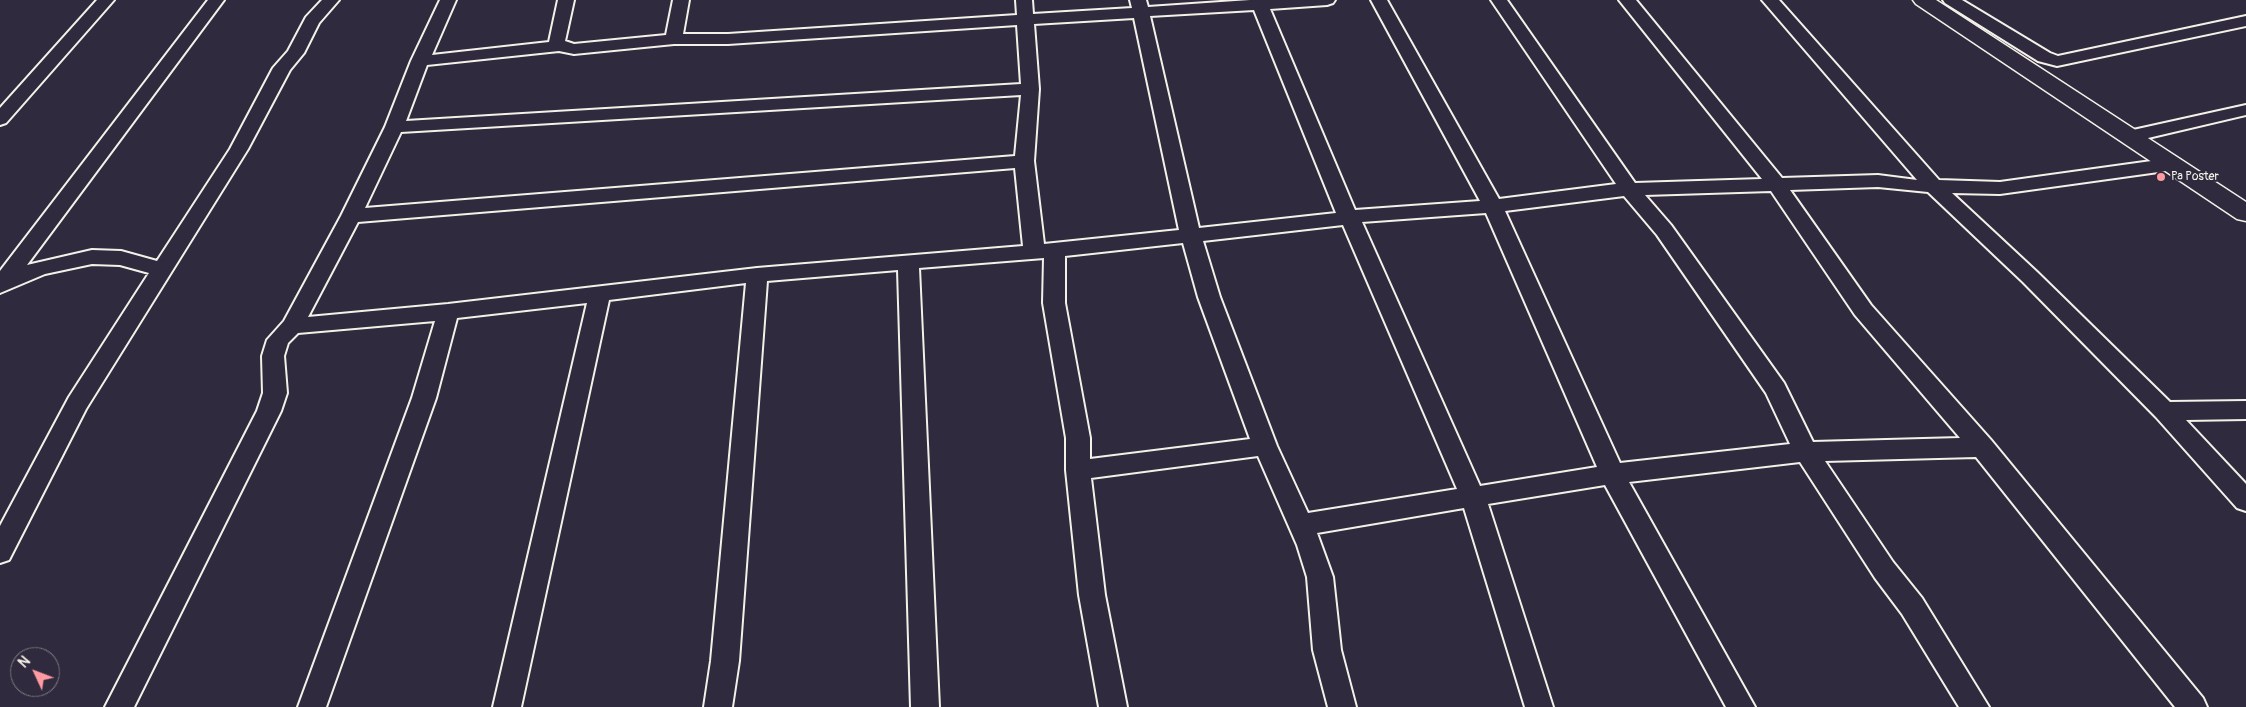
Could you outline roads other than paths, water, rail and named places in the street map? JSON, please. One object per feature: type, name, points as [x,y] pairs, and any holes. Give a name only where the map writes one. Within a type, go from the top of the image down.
[{"type":"street","points":[[0,119],[106,0]]},
{"type":"street","points":[[1,284],[216,0]]},
{"type":"street","points":[[0,552],[56,439],[77,403],[239,149],[282,68],[295,53],[312,21],[331,0]]},
{"type":"street","points":[[119,707],[269,411],[276,392],[273,356],[278,340],[292,326],[350,216],[394,127],[420,61],[448,0]]},
{"type":"street","points":[[559,46],[557,41],[566,0]]},
{"type":"street","points":[[674,39],[681,0]]},
{"type":"street","points":[[1024,0],[1030,89],[1024,162],[1044,251],[1078,438],[1078,470],[1092,595],[1113,707]]},
{"type":"street","points":[[420,61],[559,46],[574,49],[674,39],[728,39],[1026,20],[1139,6],[1327,0]]},
{"type":"street","points":[[1379,0],[1493,206],[1612,474],[1741,707]]},
{"type":"street","points":[[1499,0],[1629,189],[1664,230],[1776,389],[1806,452],[1884,570],[1912,606],[1975,707]]},
{"type":"street","points":[[1627,0],[1778,185],[1863,310],[1982,448],[2193,707]]},
{"type":"street","points":[[1770,0],[1934,187],[2030,277],[2164,410],[2246,501]]},
{"type":"street","points":[[1925,2],[1952,0],[2044,57],[2057,61],[2246,21]]},
{"type":"street","points":[[1258,2],[1349,217],[1473,497],[1539,707]]},
{"type":"street","points":[[1925,2],[2246,213]]},
{"type":"street","points":[[1139,6],[1191,236],[1209,297],[1265,446],[1300,525],[1320,577],[1327,650],[1342,707]]},
{"type":"street","points":[[394,127],[684,112],[1030,89]]},
{"type":"street","points":[[2131,136],[2246,110]]},
{"type":"street","points":[[350,216],[1024,162]]},
{"type":"street","points":[[292,326],[448,312],[757,275],[1044,251],[1349,217],[1493,206],[1629,189],[1878,181],[1934,187],[2000,188],[2173,164]]},
{"type":"street","points":[[1,284],[40,268],[92,256],[121,258],[162,270]]},
{"type":"street","points":[[908,262],[926,707]]},
{"type":"street","points":[[718,707],[726,661],[757,275]]},
{"type":"street","points":[[507,707],[600,294]]},
{"type":"street","points":[[312,707],[424,398],[448,312]]},
{"type":"street","points":[[2164,410],[2246,410]]},
{"type":"street","points":[[1078,470],[1265,446]]},
{"type":"street","points":[[1300,525],[1612,474],[1806,452],[1982,448]]},
{"type":"place","name":"Pa Poster","points":[[2161,177]]}]
